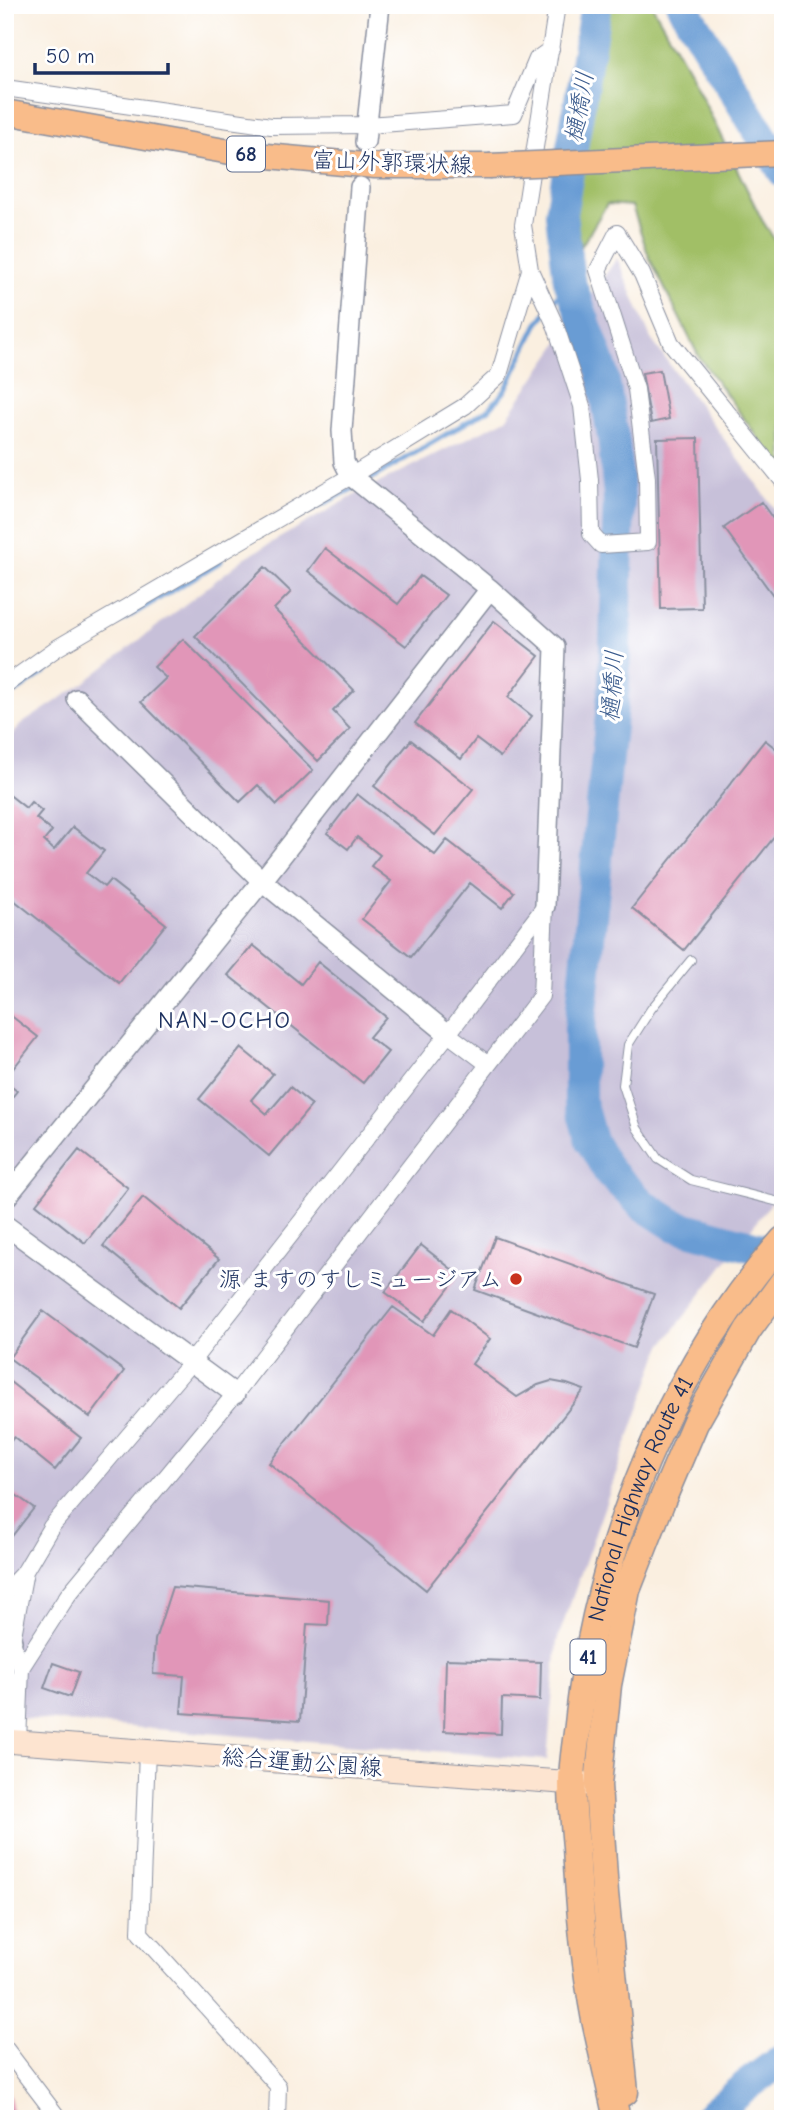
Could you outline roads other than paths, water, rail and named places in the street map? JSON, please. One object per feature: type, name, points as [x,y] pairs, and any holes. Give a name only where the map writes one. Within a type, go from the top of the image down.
[{"type":"highway","name":"National Highway Route 41","points":[[617,2119],[595,2018],[579,1906],[572,1782],[583,1682],[604,1580],[630,1497],[667,1415],[693,1367],[731,1308],[783,1240]]},
{"type":"highway","name":"National Highway Route 41","points":[[628,2119],[605,1893],[598,1785],[608,1685],[628,1590],[695,1423],[748,1330],[783,1282]]},
{"type":"main road","name":"富山外郭環状線","points":[[5,112],[236,153],[375,166],[489,166],[783,153]]},
{"type":"main road","name":"総合運動公園線","points":[[12,1741],[598,1785]]},
{"type":"street","points":[[366,134],[380,5]]},
{"type":"street","points":[[557,5],[523,225],[530,270],[556,327],[582,405],[590,480],[590,534],[601,545],[648,542],[647,478],[636,389],[598,270],[617,233],[642,274],[671,342],[783,481]]},
{"type":"street","points":[[5,88],[271,126],[366,134],[514,114],[537,59],[551,49]]},
{"type":"street","points":[[12,1741],[21,1668],[68,1595],[235,1394],[541,996],[555,648],[490,589],[351,476],[344,462],[342,431],[360,187]]},
{"type":"street","points":[[5,684],[68,641],[351,476],[465,406],[499,375],[530,270]]},
{"type":"street","points":[[5,1199],[262,881],[490,589]]},
{"type":"street","points":[[77,699],[262,881],[488,1064]]},
{"type":"street","points":[[5,1592],[24,1571],[51,1527],[192,1361],[545,906]]},
{"type":"street","points":[[5,1225],[235,1394]]},
{"type":"street","points":[[21,1668],[8,1638],[24,1571]]},
{"type":"street","points":[[147,1751],[140,1933],[278,2086],[277,2119]]},
{"type":"street","points":[[5,2048],[59,2119]]},
{"type":"lane","points":[[691,960],[651,1009],[628,1045],[623,1085],[637,1128],[658,1159],[691,1180],[783,1203]]},
{"type":"waterway","name":"樋橋川","points":[[596,5],[561,214],[569,280],[602,370],[619,495],[614,685],[580,1029],[580,1102],[591,1141],[609,1172],[643,1205],[674,1225],[783,1255]]},
{"type":"waterway","points":[[682,5],[783,171]]},
{"type":"waterway","points":[[364,483],[489,409],[505,391],[537,325],[569,280]]},
{"type":"waterway","points":[[299,516],[356,487]]},
{"type":"waterway","points":[[5,699],[111,627],[221,561]]},
{"type":"waterway","name":"樋橋川","points":[[707,2119],[783,2059]]},
{"type":"place","name":"源 ますのすしミュージアム","points":[[516,1279]]},
{"type":"district","name":"NAN-OCHO","points":[[225,1020]]}]
